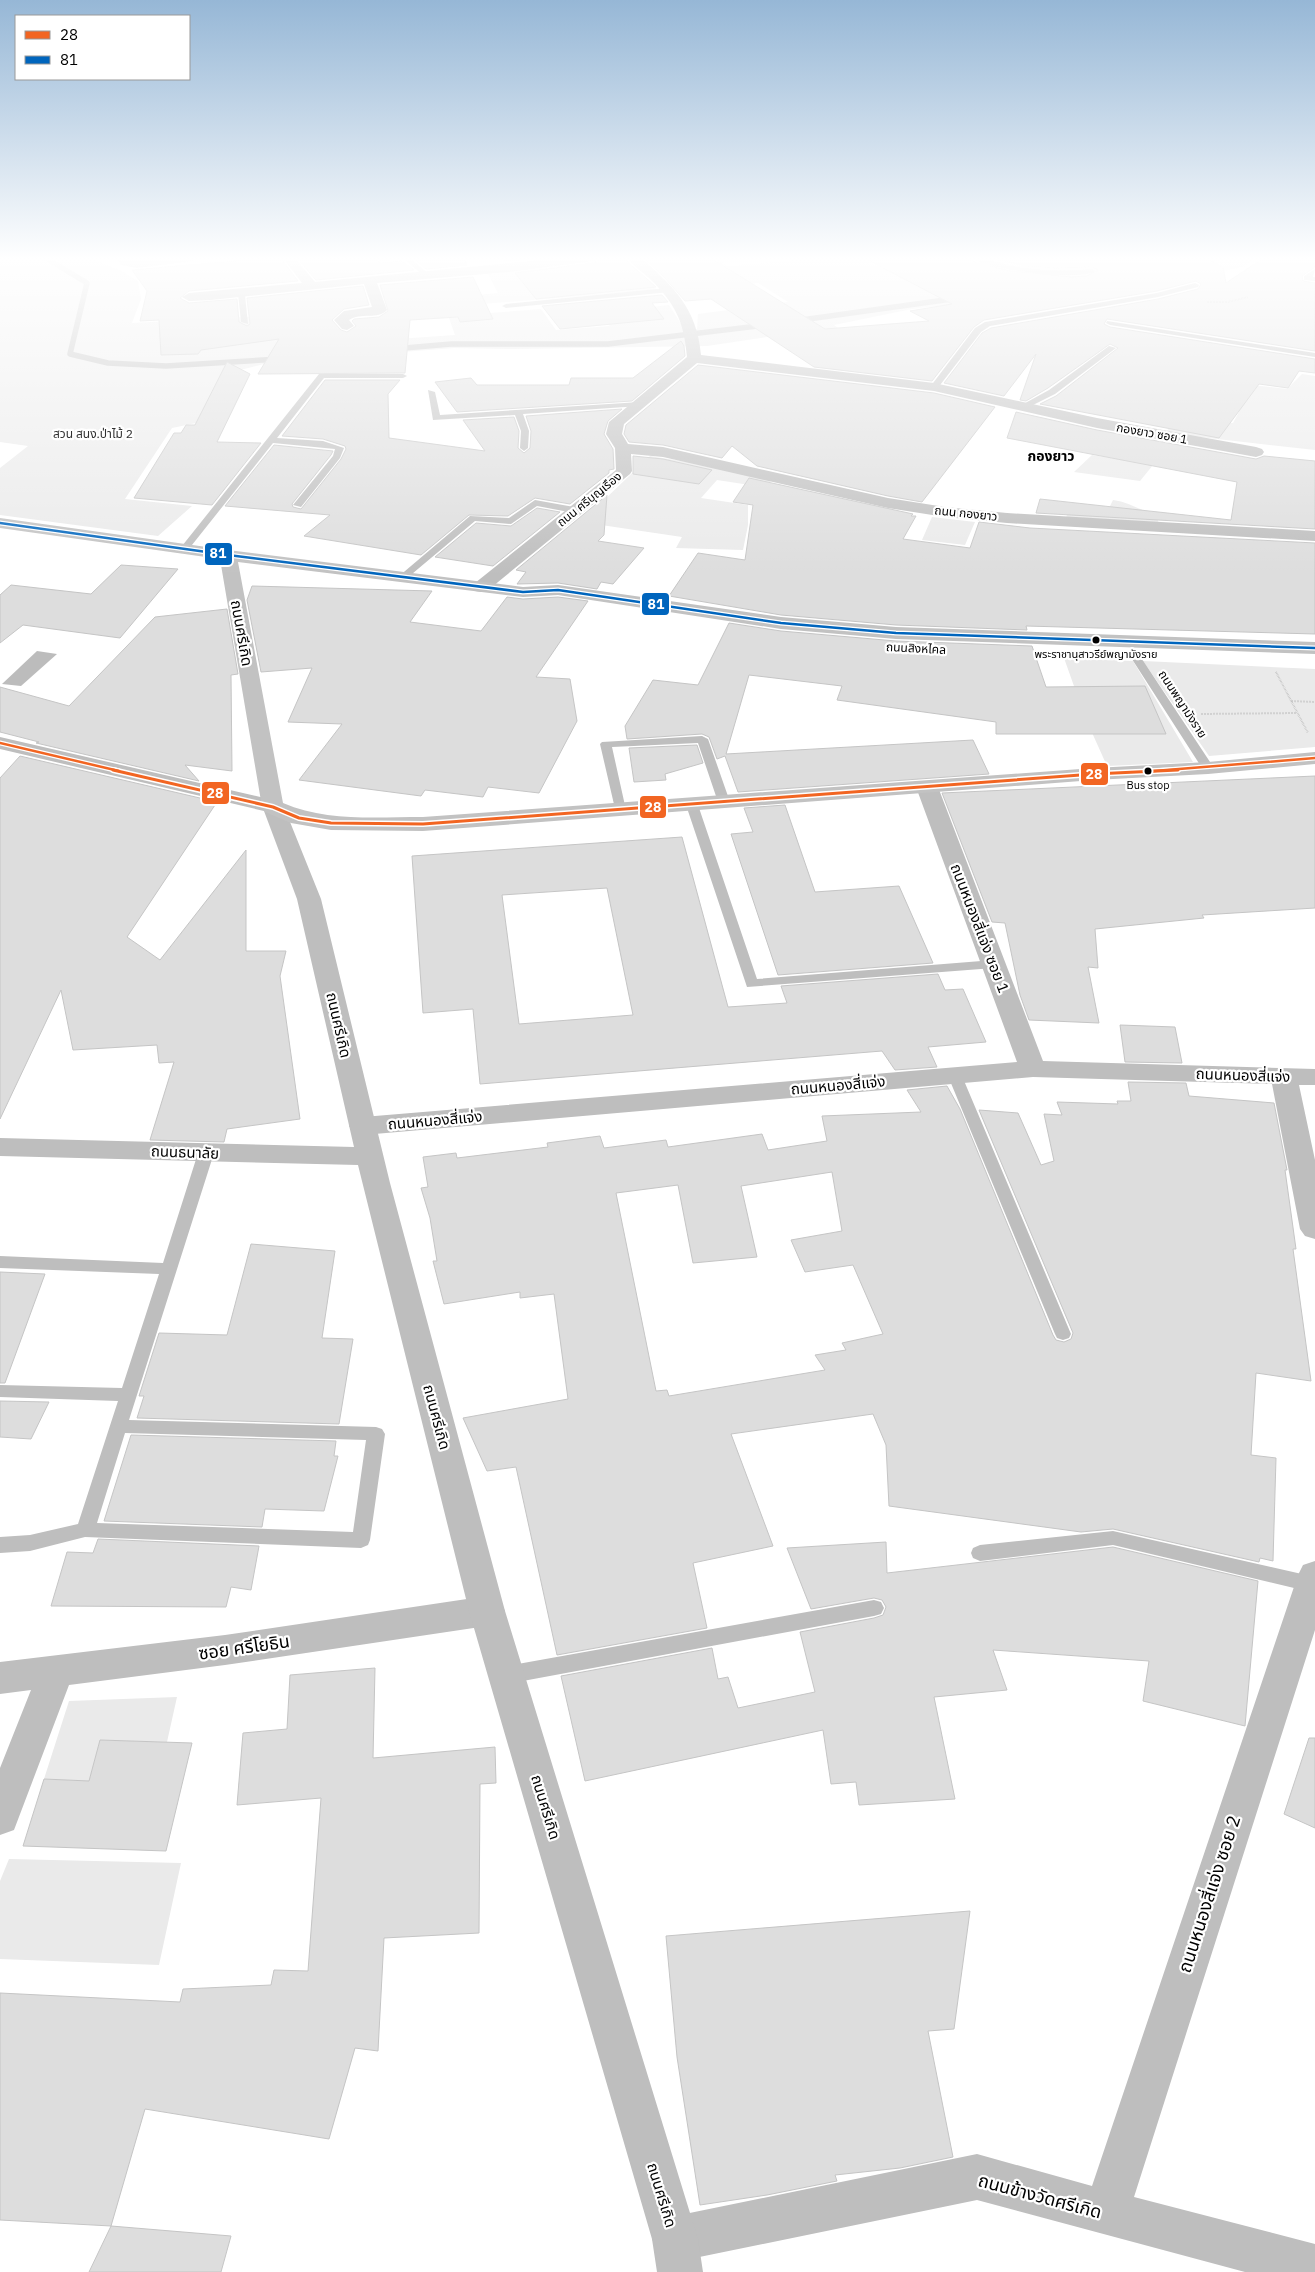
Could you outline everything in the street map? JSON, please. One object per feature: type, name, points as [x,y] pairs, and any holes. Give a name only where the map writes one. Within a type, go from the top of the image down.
[{"type":"main road","name":"ถนนสิงหไคล","points":[[0,523],[228,555],[481,587],[523,592],[558,590],[781,623],[896,633],[1315,648]]},
{"type":"main road","name":"ถนนศรีเกิด","points":[[228,555],[273,807]]},
{"type":"main road","name":"ถนนสิงหไคล","points":[[523,592],[543,603],[682,625],[801,640],[911,648],[1315,662]]},
{"type":"main road","points":[[273,807],[312,821],[423,824],[1208,768],[1313,748]]},
{"type":"street","name":"ถนน ศรีบุญเรือง","points":[[481,587],[624,471],[623,448],[614,434],[617,422],[688,363]]},
{"type":"street","name":"กองยาว ซอย 1","points":[[736,363],[934,387],[1097,423],[1256,452]]},
{"type":"street","name":"ถนน กองยาว","points":[[623,448],[663,452],[888,503],[946,512],[1007,518],[1315,536]]},
{"type":"street","points":[[0,743],[273,807]]},
{"type":"street","name":"ถนนหนองสี่แจ่ง ซอย 1","points":[[927,787],[1033,1069]]},
{"type":"street","name":"ถนนศรีเกิด","points":[[273,807],[310,899],[366,1141],[487,1612],[678,2256]]},
{"type":"street","name":"ถนนหนองสี่แจ่ง","points":[[366,1141],[1033,1069],[1315,1077]]},
{"type":"street","points":[[1284,1076],[1315,1228]]},
{"type":"street","name":"ถนนธนาลัย","points":[[0,1147],[206,1153],[366,1141]]},
{"type":"street","name":"ถนนหนองสี่แจ่ง ซอย 2","points":[[1106,2214],[1232,1825],[1314,1582]]},
{"type":"street","name":"ซอย ศรีโยธิน","points":[[0,1678],[56,1672],[487,1612]]},
{"type":"street","points":[[0,1817],[56,1672]]},
{"type":"street","name":"ถนนข้างวัดศรีเกิด","points":[[678,2256],[977,2177],[1106,2214],[1315,2267]]},
{"type":"lane","points":[[934,387],[953,363]]},
{"type":"lane","points":[[1022,407],[1052,392],[1092,363]]},
{"type":"lane","points":[[185,548],[322,376],[403,376]]},
{"type":"lane","points":[[432,392],[436,418],[640,404]]},
{"type":"lane","points":[[518,411],[526,431],[524,448]]},
{"type":"lane","points":[[271,440],[323,444],[340,448],[337,456],[298,504]]},
{"type":"lane","points":[[403,577],[473,518],[511,522],[535,503],[574,510]]},
{"type":"lane","name":"ถนนพญามังราย","points":[[1135,656],[1208,768]]},
{"type":"lane","points":[[620,810],[606,744],[702,738],[724,802]]},
{"type":"lane","points":[[692,805],[752,984],[994,964]]},
{"type":"lane","points":[[955,1076],[1063,1334]]},
{"type":"lane","points":[[85,1530],[206,1153]]},
{"type":"lane","points":[[0,1262],[169,1269]]},
{"type":"lane","points":[[0,1391],[128,1395]]},
{"type":"lane","points":[[0,1545],[30,1544],[85,1530],[361,1540],[376,1434],[119,1426]]},
{"type":"lane","points":[[980,1553],[1113,1538],[1314,1582]]},
{"type":"lane","points":[[506,1674],[874,1608]]},
{"type":"path","points":[[1269,660],[1298,713],[1313,748]]},
{"type":"path","points":[[1291,701],[1315,702]]},
{"type":"path","points":[[1200,714],[1298,713]]},
{"type":"green space","name":"สวน สนง.ป่าไม้ 2","points":[[0,363],[268,363],[236,371],[196,423],[172,428],[125,499],[192,506],[158,536],[0,515],[0,468],[28,446],[0,442]]},
{"type":"green space","points":[[1302,374],[1315,376],[1315,450],[1165,433],[1180,416],[1233,423],[1239,412],[1216,407],[1226,382],[1287,389]]},
{"type":"green space","points":[[1092,455],[1153,465],[1140,481],[1074,472]]},
{"type":"green space","points":[[650,456],[706,465],[771,481],[763,487],[717,480],[701,498],[748,505],[748,525],[743,550],[676,548],[682,537],[581,522]]},
{"type":"green space","points":[[1113,500],[1156,514],[1159,524],[1066,519],[1069,504],[1108,510]]},
{"type":"green space","points":[[932,517],[975,522],[965,545],[922,540]]},
{"type":"green space","points":[[1064,658],[1133,661],[1193,762],[1107,766],[1085,717]]},
{"type":"green space","points":[[1143,661],[1315,669],[1315,747],[1209,756]]},
{"type":"green space","points":[[177,1697],[167,1742],[100,1740],[89,1781],[44,1779],[69,1701]]},
{"type":"green space","points":[[9,1859],[181,1863],[159,1965],[0,1959],[0,1881]]},
{"type":"shaded area","points":[[37,651],[57,654],[21,686],[2,684]]},
{"type":"building","points":[[226,363],[250,374],[217,442],[261,443],[212,505],[134,498],[174,433],[181,433],[186,425],[195,425]]},
{"type":"building","points":[[265,363],[406,363],[405,373],[258,374]]},
{"type":"building","points":[[652,363],[677,363],[632,401],[457,412],[435,382],[471,378],[477,385],[569,385],[571,378],[633,378]]},
{"type":"building","points":[[808,363],[946,363],[932,381],[814,367]]},
{"type":"building","points":[[959,363],[1029,363],[1004,396],[944,383]]},
{"type":"building","points":[[1033,363],[1083,363],[1026,401],[1020,400]]},
{"type":"building","points":[[1099,363],[1315,363],[1315,373],[1299,371],[1288,388],[1259,384],[1219,438],[1040,404],[1056,396]]},
{"type":"building","points":[[698,365],[934,393],[995,407],[922,502],[757,466],[732,446],[722,458],[663,445],[629,442],[624,434],[626,425]]},
{"type":"building","points":[[325,380],[400,380],[388,394],[389,438],[485,451],[463,420],[514,417],[519,431],[518,448],[524,453],[530,448],[531,431],[526,416],[622,409],[608,421],[604,434],[613,449],[614,469],[609,470],[609,473],[570,504],[535,498],[508,516],[469,515],[421,555],[304,536],[330,515],[225,506],[274,445],[333,451],[292,504],[293,507],[301,509],[341,459],[346,449],[345,446],[323,439],[282,436]]},
{"type":"building","points":[[1016,412],[1097,430],[1256,459],[1264,456],[1315,461],[1315,529],[1036,513],[1040,499],[1231,520],[1237,482],[1007,438]]},
{"type":"building","points":[[633,456],[663,459],[712,470],[699,484],[633,474]]},
{"type":"building","points":[[749,478],[913,514],[911,516],[916,516],[903,539],[970,548],[979,522],[1030,528],[1315,543],[1315,634],[1026,626],[1027,630],[896,625],[781,615],[669,596],[698,553],[745,560],[753,505],[733,502]]},
{"type":"building","points":[[607,495],[604,535],[598,541],[644,548],[613,584],[601,582],[597,589],[558,583],[517,584],[526,572],[516,570]]},
{"type":"building","points":[[537,508],[560,512],[493,566],[435,557],[476,523],[511,526]]},
{"type":"building","points":[[121,565],[178,569],[120,638],[23,625],[0,643],[0,595],[11,585],[91,594]]},
{"type":"building","points":[[252,586],[432,591],[410,622],[481,631],[507,597],[523,599],[558,597],[588,601],[536,677],[570,679],[577,721],[539,793],[488,787],[483,797],[425,790],[421,796],[299,780],[342,724],[288,722],[312,668],[261,672],[247,600]]},
{"type":"building","points":[[227,609],[238,674],[231,675],[232,771],[185,765],[199,781],[36,743],[39,742],[0,732],[0,687],[69,706],[155,617]]},
{"type":"building","points":[[729,623],[781,631],[896,641],[1032,646],[1046,687],[1145,686],[1166,734],[996,734],[996,722],[837,700],[842,686],[749,675],[726,754],[973,740],[989,774],[738,792],[725,756],[717,759],[709,737],[702,734],[627,739],[625,726],[653,680],[698,685]]},
{"type":"building","points":[[697,745],[703,763],[665,774],[666,780],[634,782],[629,748]]},
{"type":"building","points":[[20,756],[217,802],[127,937],[160,960],[246,850],[246,951],[286,951],[280,976],[300,1119],[227,1129],[224,1142],[150,1140],[174,1062],[159,1063],[157,1045],[73,1050],[61,990],[0,1119],[0,778]]},
{"type":"building","points":[[1315,776],[1315,908],[1202,915],[1204,918],[1095,929],[1098,968],[1088,967],[1099,1023],[1029,1020],[1020,995],[1005,923],[992,922],[942,793]]},
{"type":"building","points":[[785,805],[815,892],[899,886],[933,963],[778,975],[731,834],[753,832],[744,808]]},
{"type":"building","points":[[682,837],[728,1007],[787,1003],[781,986],[938,974],[945,990],[963,989],[986,1042],[928,1047],[937,1067],[895,1070],[882,1051],[480,1084],[473,1009],[423,1013],[412,856]],"holes":[[[607,888],[633,1015],[519,1024],[502,895]]]},
{"type":"building","points":[[1120,1025],[1175,1027],[1182,1063],[1125,1062]]},
{"type":"building","points":[[1128,1082],[1186,1083],[1189,1096],[1274,1103],[1287,1170],[1285,1170],[1296,1249],[1293,1249],[1311,1381],[1256,1373],[1251,1455],[1276,1458],[1273,1561],[1260,1558],[1259,1562],[1113,1529],[1081,1532],[889,1506],[886,1445],[873,1414],[731,1434],[773,1546],[693,1563],[707,1628],[557,1655],[516,1467],[487,1471],[463,1418],[568,1399],[554,1294],[520,1298],[520,1292],[444,1304],[433,1261],[437,1261],[430,1218],[421,1188],[428,1187],[423,1157],[456,1153],[457,1158],[548,1147],[547,1143],[600,1136],[604,1148],[666,1140],[668,1147],[762,1134],[768,1150],[827,1141],[822,1116],[921,1112],[907,1090],[947,1086],[960,1109],[1053,1335],[1056,1340],[1064,1342],[1071,1339],[1073,1333],[979,1110],[1018,1113],[1041,1165],[1054,1161],[1044,1114],[1062,1115],[1057,1102],[1118,1104],[1117,1101],[1131,1101]],"holes":[[[832,1172],[842,1231],[791,1240],[805,1272],[853,1265],[883,1334],[842,1343],[846,1350],[815,1355],[825,1370],[669,1396],[667,1390],[656,1391],[616,1193],[678,1185],[693,1263],[757,1257],[741,1186]]]},
{"type":"building","points":[[251,1244],[335,1251],[322,1338],[353,1339],[339,1424],[137,1418],[144,1396],[139,1396],[159,1333],[227,1335]]},
{"type":"building","points":[[0,1272],[45,1274],[5,1383],[0,1383]]},
{"type":"building","points":[[0,1401],[49,1402],[31,1439],[0,1437]]},
{"type":"building","points":[[131,1435],[336,1441],[334,1456],[338,1456],[324,1511],[265,1509],[262,1527],[104,1521]]},
{"type":"building","points":[[98,1539],[259,1546],[251,1590],[231,1587],[226,1607],[51,1606],[67,1552],[93,1553]]},
{"type":"building","points":[[886,1542],[887,1573],[1113,1547],[1258,1581],[1245,1726],[1143,1701],[1149,1661],[993,1650],[1007,1690],[934,1697],[955,1799],[859,1805],[856,1782],[831,1784],[823,1730],[585,1781],[561,1676],[712,1648],[718,1679],[728,1677],[738,1708],[815,1692],[800,1632],[874,1618],[883,1615],[886,1607],[882,1600],[874,1598],[811,1609],[787,1548]]},
{"type":"building","points":[[375,1668],[373,1758],[495,1747],[496,1783],[480,1784],[479,1933],[384,1938],[378,2051],[355,2048],[329,2139],[145,2109],[111,2226],[0,2220],[0,1993],[180,2002],[183,1989],[271,1985],[274,1970],[308,1971],[321,1798],[237,1805],[243,1733],[287,1729],[290,1675]]},
{"type":"building","points":[[1309,1738],[1315,1738],[1315,1828],[1284,1814]]},
{"type":"building","points":[[100,1740],[192,1743],[166,1851],[23,1846],[44,1779],[89,1781]]},
{"type":"building","points":[[970,1911],[954,2029],[928,2031],[953,2157],[900,2168],[835,2175],[837,2181],[767,2195],[700,2205],[677,2057],[666,1936]]},
{"type":"building","points":[[111,2226],[231,2236],[221,2272],[89,2272]]},
{"type":"waterway","points":[[109,363],[166,366],[214,363]]},
{"type":"transit line","name":"81","points":[[0,523],[228,555],[523,592],[558,590],[781,623],[896,633],[1315,648]]},
{"type":"transit line","name":"28","points":[[0,743],[273,807],[299,818],[331,823],[423,824],[1094,774],[1208,768],[1315,758]]},
{"type":"place","name":"พระราชานุสาวรีย์พญามังราย","points":[[1096,640]]},
{"type":"place","name":"Bus stop","points":[[1148,771]]},
{"type":"district","name":"กองยาว","points":[[1051,456]]}]
